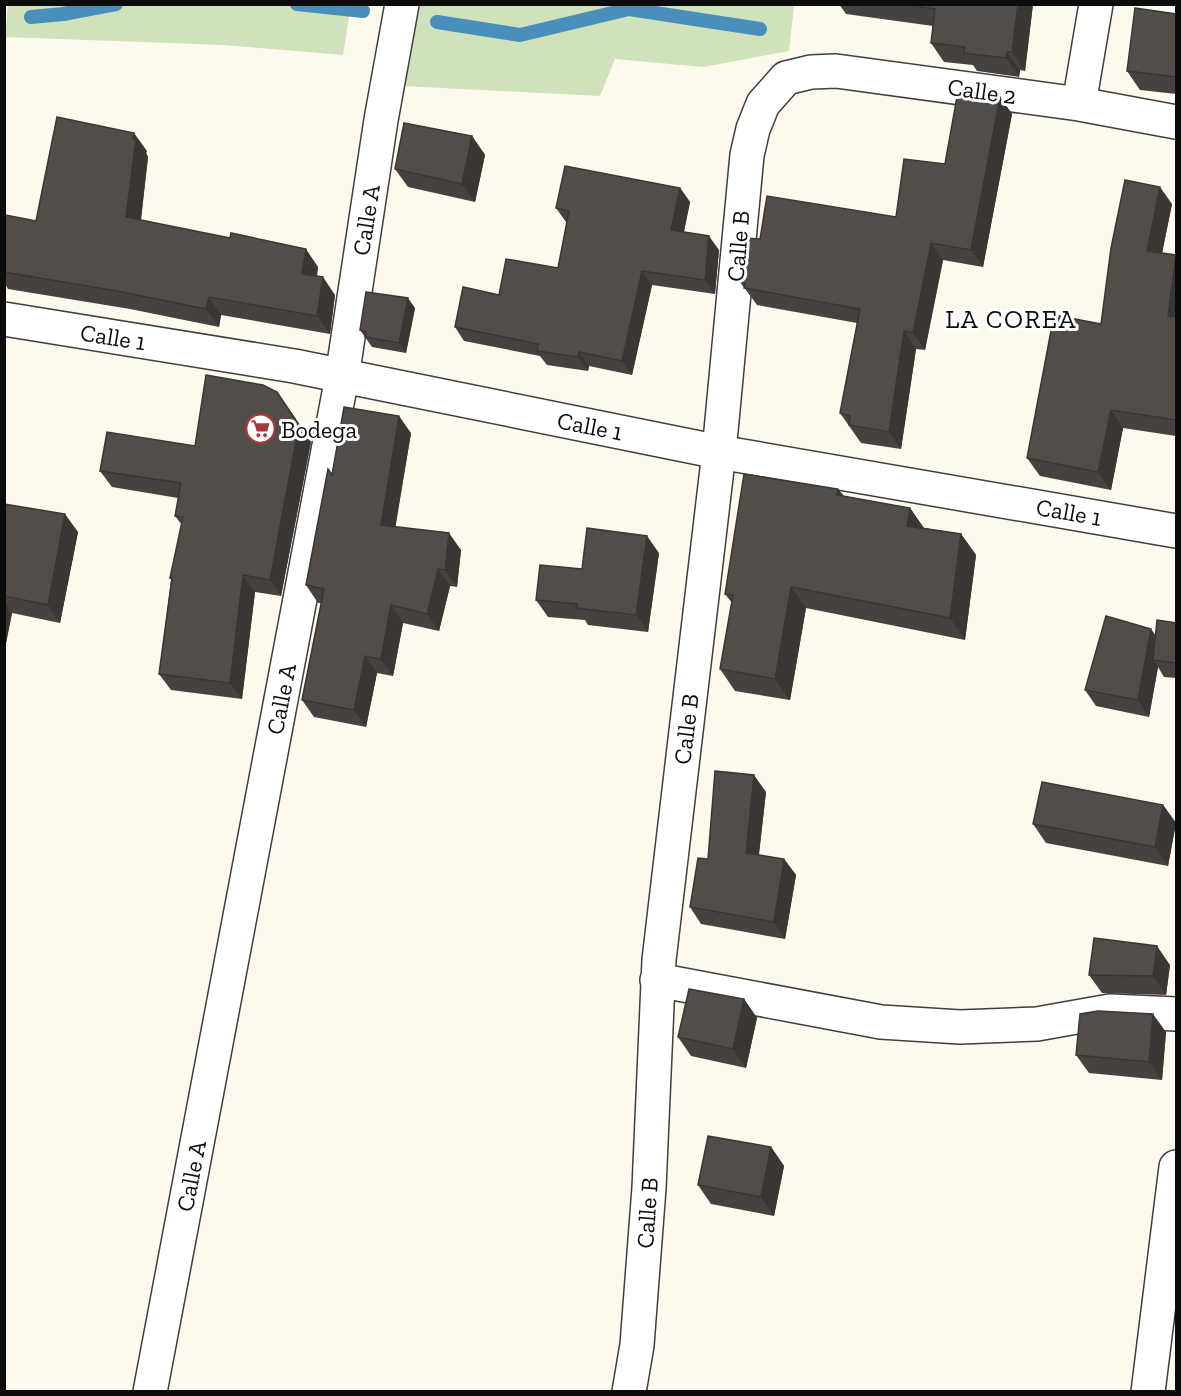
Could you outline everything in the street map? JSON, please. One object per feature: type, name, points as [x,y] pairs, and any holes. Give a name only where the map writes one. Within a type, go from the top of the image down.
[{"type":"street","name":"Calle A","points":[[150,1392],[342,377],[381,120],[402,4]]},
{"type":"street","points":[[1079,104],[1096,4]]},
{"type":"street","name":"Calle 2","points":[[786,78],[811,72],[836,72],[1079,104],[1176,122]]},
{"type":"street","name":"Calle B","points":[[629,1392],[637,1345],[649,1188],[657,980],[719,452],[747,155],[753,129],[763,104],[786,78]]},
{"type":"street","name":"Calle 1","points":[[4,319],[294,366],[719,452],[1176,531]]},
{"type":"street","points":[[657,980],[881,1022],[960,1027],[1037,1024],[1110,1011],[1176,1014]]},
{"type":"street","points":[[1148,1392],[1176,1167]]},
{"type":"green space","points":[[8,4],[351,5],[343,55],[224,45],[5,37]]},
{"type":"green space","points":[[420,5],[794,5],[789,51],[703,67],[615,59],[600,96],[403,86]]},
{"type":"building","points":[[900,4],[1018,4],[1012,52],[1007,52],[1006,58],[964,53],[965,47],[931,43],[935,9]]},
{"type":"building","points":[[1135,8],[1176,14],[1176,77],[1127,71]]},
{"type":"building","points":[[958,91],[1000,97],[971,250],[931,243],[913,333],[904,331],[889,432],[849,425],[850,416],[840,413],[860,309],[744,288],[745,283],[740,282],[744,238],[760,239],[767,196],[896,217],[904,159],[945,164]]},
{"type":"building","points":[[57,117],[134,133],[133,139],[136,139],[126,217],[230,238],[231,233],[306,249],[302,274],[323,277],[317,316],[209,297],[206,309],[4,272],[6,215],[36,221]]},
{"type":"building","points":[[404,123],[472,136],[462,184],[395,169]]},
{"type":"building","points":[[565,166],[680,188],[671,230],[709,236],[705,280],[642,271],[622,361],[579,352],[578,357],[537,351],[538,344],[455,327],[463,287],[499,295],[506,259],[558,268],[569,211],[556,208]]},
{"type":"building","points":[[1125,180],[1160,187],[1147,251],[1176,255],[1168,316],[1176,317],[1176,420],[1111,410],[1098,472],[1027,458],[1054,315],[1101,324],[1111,248]]},
{"type":"building","points":[[366,292],[408,298],[399,343],[365,337],[366,332],[360,330]]},
{"type":"building","points":[[206,375],[263,385],[277,392],[299,425],[270,580],[243,575],[230,683],[159,674],[172,578],[170,578],[183,517],[175,516],[181,483],[100,471],[107,432],[195,446]]},
{"type":"building","points":[[344,407],[399,416],[381,525],[449,533],[445,570],[438,569],[427,614],[391,605],[381,659],[365,656],[354,710],[302,700],[324,589],[306,585],[328,469],[332,475]]},
{"type":"building","points":[[744,474],[838,489],[837,495],[910,508],[907,526],[961,534],[950,618],[791,587],[775,679],[720,669],[733,595],[725,594]]},
{"type":"building","points":[[4,504],[65,514],[48,605],[4,596]]},
{"type":"building","points":[[587,528],[647,536],[636,615],[576,608],[577,604],[536,600],[540,565],[582,569]]},
{"type":"building","points":[[1106,616],[1151,629],[1138,700],[1085,690]]},
{"type":"building","points":[[1157,620],[1176,623],[1176,663],[1153,660]]},
{"type":"building","points":[[715,771],[754,775],[746,853],[784,859],[774,922],[690,907],[698,858],[708,859]]},
{"type":"building","points":[[1042,782],[1163,805],[1155,847],[1033,824]]},
{"type":"building","points":[[1094,938],[1157,946],[1153,976],[1089,975]]},
{"type":"building","points":[[689,989],[744,999],[733,1049],[678,1037]]},
{"type":"building","points":[[1098,1011],[1153,1014],[1149,1062],[1076,1055],[1080,1014]]},
{"type":"building","points":[[708,1136],[771,1147],[761,1197],[698,1185]]},
{"type":"waterway","points":[[31,17],[63,14],[116,4]]},
{"type":"waterway","points":[[297,4],[363,11]]},
{"type":"waterway","points":[[437,22],[520,35],[629,9],[760,29]]},
{"type":"place","name":"Bodega","points":[[260,429]]},
{"type":"district","name":"LA COREA","points":[[1011,319]]}]
